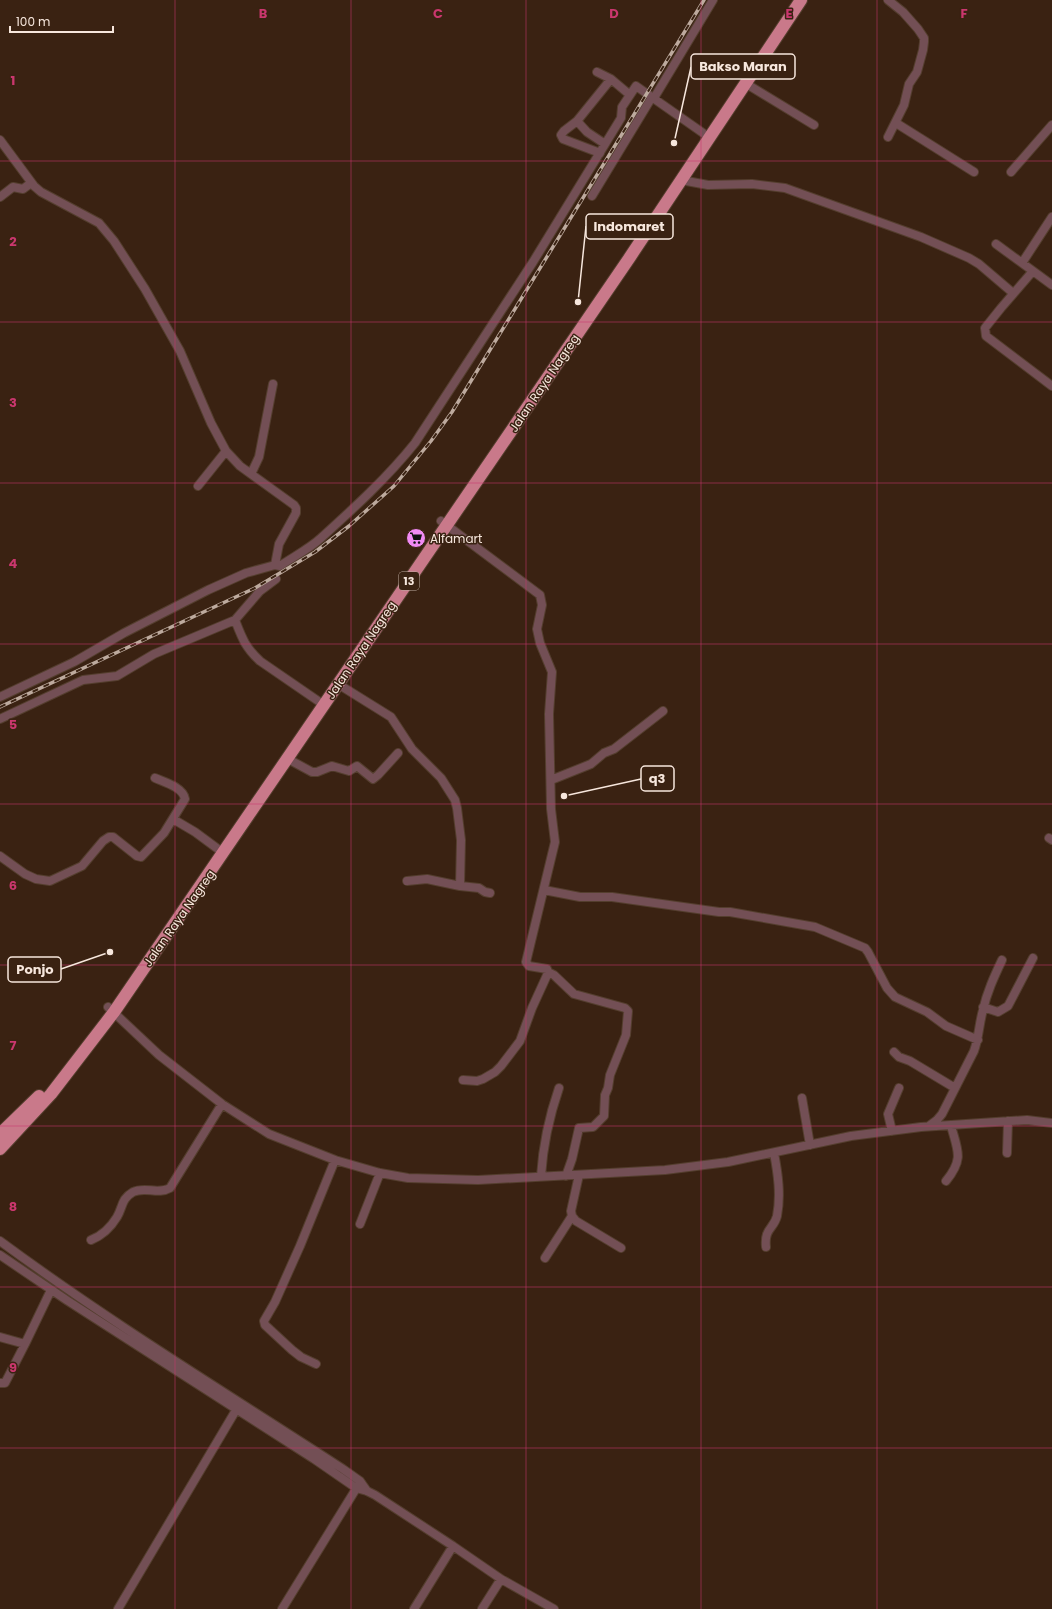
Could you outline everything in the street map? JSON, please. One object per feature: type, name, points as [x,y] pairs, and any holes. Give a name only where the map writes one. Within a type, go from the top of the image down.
[{"type":"highway","name":"Jalan Raya Nagreg","points":[[0,1149],[51,1094],[288,759],[321,703],[338,684],[793,0]]},
{"type":"highway","name":"Jalan Raya Nagreg","points":[[0,1134],[49,1085],[111,1009],[218,848],[321,703],[681,180],[801,0]]},
{"type":"street","points":[[592,196],[712,0]]},
{"type":"street","points":[[888,0],[903,12],[924,38],[923,50],[917,72],[909,84],[904,105],[888,137]]},
{"type":"street","points":[[597,72],[611,79],[630,95]]},
{"type":"street","points":[[600,153],[561,137],[562,133],[577,121],[611,79]]},
{"type":"street","points":[[746,83],[814,125]]},
{"type":"street","points":[[0,697],[74,662],[124,633],[208,590],[246,573],[275,565],[280,566],[320,539],[359,504],[415,443],[533,262],[621,118],[622,107],[636,86],[704,133]]},
{"type":"street","points":[[577,121],[587,132],[605,144]]},
{"type":"street","points":[[896,123],[974,172]]},
{"type":"street","points":[[1011,172],[1052,125]]},
{"type":"street","points":[[0,140],[31,183],[41,192],[99,223],[114,241],[145,289],[180,350],[211,423],[226,450],[240,466],[296,508],[295,516],[279,544],[275,565]]},
{"type":"street","points":[[681,180],[708,185],[752,184],[786,188],[921,237],[969,258],[979,264],[1013,293]]},
{"type":"street","points":[[0,197],[13,187],[23,189],[31,183]]},
{"type":"street","points":[[1022,263],[1052,217]]},
{"type":"street","points":[[996,244],[1052,285]]},
{"type":"street","points":[[1033,271],[985,328],[985,334],[1052,386]]},
{"type":"street","points":[[251,474],[259,457],[273,384]]},
{"type":"street","points":[[198,486],[226,450]]},
{"type":"street","points":[[444,524],[540,595],[542,605],[537,630],[540,643],[552,672],[549,714],[552,809],[555,842],[526,962],[527,966],[546,969],[574,994],[625,1008],[628,1011],[626,1035],[611,1071],[608,1088],[605,1094],[604,1116],[593,1127],[579,1128],[572,1159],[566,1176]]},
{"type":"street","points":[[0,719],[83,680],[116,676],[154,654],[235,620],[260,591],[276,579]]},
{"type":"street","points":[[235,620],[245,644],[260,661],[321,703]]},
{"type":"street","points":[[338,684],[391,718],[412,749],[441,778],[455,800],[461,840],[460,886]]},
{"type":"street","points":[[551,780],[591,764],[604,753],[614,749],[663,711]]},
{"type":"street","points":[[288,759],[312,772],[317,772],[332,766],[349,772],[357,766],[373,779],[398,753]]},
{"type":"street","points":[[0,856],[25,874],[44,881],[50,880],[82,866],[108,837],[113,838],[137,856],[141,857],[160,838],[174,819],[184,800],[184,795],[172,786],[155,778]]},
{"type":"street","points":[[174,819],[218,848]]},
{"type":"street","points":[[407,881],[427,879],[460,886],[479,888],[490,893]]},
{"type":"street","points":[[544,890],[580,897],[612,897],[712,911],[730,912],[815,927],[867,950],[887,988],[895,997],[927,1012],[946,1026],[978,1040]]},
{"type":"street","points":[[983,1007],[998,1012],[1008,1006],[1033,958]]},
{"type":"street","points":[[930,1126],[940,1117],[978,1040],[983,1007],[990,986],[1002,960]]},
{"type":"street","points":[[463,1080],[477,1081],[483,1079],[495,1072],[506,1061],[520,1041],[548,972]]},
{"type":"street","points":[[111,1009],[137,1036],[222,1104],[269,1134],[335,1160],[380,1173],[408,1178],[462,1180],[683,1169],[774,1154],[851,1136],[930,1126],[951,1126],[1026,1120],[1052,1123]]},
{"type":"street","points":[[894,1052],[899,1057],[910,1061],[955,1088]]},
{"type":"street","points":[[541,1176],[547,1127],[559,1088]]},
{"type":"street","points":[[892,1131],[888,1114],[899,1088]]},
{"type":"street","points":[[802,1098],[810,1145]]},
{"type":"street","points":[[91,1240],[98,1237],[115,1219],[122,1202],[133,1192],[145,1189],[163,1190],[170,1188],[222,1104]]},
{"type":"street","points":[[1007,1153],[1008,1121]]},
{"type":"street","points":[[946,1181],[958,1163],[958,1152],[951,1126]]},
{"type":"street","points":[[766,1247],[766,1235],[777,1217],[778,1207],[778,1178],[774,1154]]},
{"type":"street","points":[[316,1364],[301,1357],[292,1350],[265,1325],[264,1321],[275,1302],[300,1246],[335,1160]]},
{"type":"street","points":[[360,1224],[380,1173]]},
{"type":"street","points":[[579,1175],[571,1211],[572,1216],[576,1221],[621,1248]]},
{"type":"street","points":[[545,1258],[572,1216]]},
{"type":"street","points":[[0,1242],[46,1276],[367,1491],[454,1546],[501,1579],[553,1609]]},
{"type":"street","points":[[0,1255],[51,1290],[239,1406]]},
{"type":"street","points":[[40,1282],[46,1276]]},
{"type":"street","points":[[0,1383],[5,1383],[51,1290]]},
{"type":"street","points":[[0,1337],[25,1344]]},
{"type":"street","points":[[118,1609],[239,1406]]},
{"type":"street","points":[[282,1609],[358,1485]]},
{"type":"street","points":[[414,1609],[454,1546]]},
{"type":"street","points":[[482,1609],[501,1579]]},
{"type":"railway","points":[[0,707],[255,588],[315,552],[349,526],[394,486],[431,441],[452,412],[704,0]]},
{"type":"place","name":"Bakso Maran","points":[[674,143]]},
{"type":"place","name":"Indomaret","points":[[578,302]]},
{"type":"place","name":"Alfamart","points":[[416,538]]},
{"type":"place","name":"q3","points":[[564,796]]},
{"type":"place","name":"Ponjo","points":[[110,952]]}]
